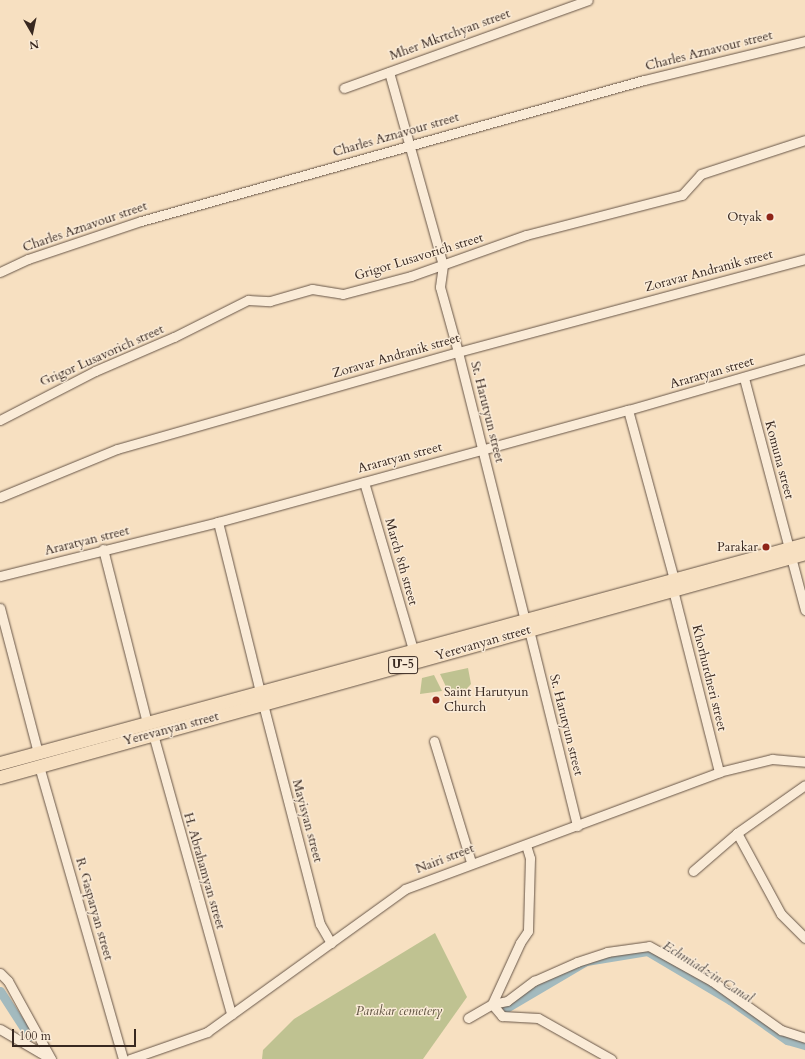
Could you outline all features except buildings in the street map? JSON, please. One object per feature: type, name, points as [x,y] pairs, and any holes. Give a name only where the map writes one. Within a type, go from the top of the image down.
[{"type":"highway","name":"Yerevanyan street","points":[[0,763],[38,759],[150,729],[790,553],[805,544]]},
{"type":"highway","name":"Yerevanyan street","points":[[790,553],[805,554]]},
{"type":"highway","name":"Yerevanyan street","points":[[261,698],[413,650],[527,625]]},
{"type":"highway","name":"Yerevanyan street","points":[[0,776],[38,759]]},
{"type":"street","name":"Mher Mkrtchyan street","points":[[344,88],[466,42],[588,0]]},
{"type":"street","name":"Charles Aznavour street","points":[[0,272],[28,259],[141,221],[411,144],[644,80],[805,41]]},
{"type":"street","name":"St. Harutyun street","points":[[389,72],[411,144],[443,265],[440,287],[458,352],[577,826]]},
{"type":"street","name":"Grigor Lusavorich street","points":[[0,420],[95,371],[174,337],[248,300],[270,301],[312,289],[343,294],[443,265],[526,236],[682,195],[701,174],[805,140]]},
{"type":"street","name":"Zoravar Andranik street","points":[[0,497],[117,449],[458,352],[805,258]]},
{"type":"street","name":"Araratyan street","points":[[0,576],[218,522],[744,378],[805,359]]},
{"type":"street","name":"Komuna street","points":[[744,378],[805,610]]},
{"type":"street","name":"Khorhurdneri street","points":[[628,410],[719,772]]},
{"type":"street","name":"March 8th street","points":[[364,482],[413,650]]},
{"type":"street","name":"Mayisyan street","points":[[218,522],[261,698],[320,924],[331,943]]},
{"type":"street","name":"H. Abrahamyan street","points":[[103,550],[150,729],[231,1014]]},
{"type":"street","name":"R. Gasparyan street","points":[[0,608],[38,759],[123,1059]]},
{"type":"street","points":[[434,741],[471,862]]},
{"type":"street","name":"Nairi street","points":[[130,1059],[206,1032],[405,889],[471,862],[526,845],[719,772],[772,759],[805,762]]},
{"type":"street","points":[[693,871],[737,834],[805,785]]},
{"type":"street","points":[[737,834],[781,914],[805,938]]},
{"type":"street","points":[[492,1004],[520,943],[528,931],[530,858],[526,845]]},
{"type":"street","points":[[468,1018],[492,1004],[507,1002],[534,981],[577,962],[607,952],[649,946],[712,981],[781,1030],[805,1038]]},
{"type":"street","points":[[0,973],[8,980],[51,1059]]},
{"type":"street","points":[[492,1004],[502,1016],[538,1018],[611,1059]]},
{"type":"street","points":[[0,1028],[51,1059]]},
{"type":"green space","points":[[468,668],[471,684],[460,696],[456,692],[448,691],[440,674]]},
{"type":"green space","points":[[434,675],[442,691],[420,694],[422,678]]},
{"type":"green space","name":"Parakar cemetery","points":[[435,933],[467,997],[423,1059],[262,1059],[263,1050],[294,1019]]},
{"type":"waterway","name":"Echmiadzin Canal","points":[[506,1008],[586,961],[647,951],[730,1000],[787,1040],[805,1045]]},
{"type":"waterway","name":"Echmiadzin Canal","points":[[0,991],[29,1036]]},
{"type":"place","name":"Otyak","points":[[770,217]]},
{"type":"place","name":"Parakar","points":[[766,547]]},
{"type":"place","name":"Saint Harutyun Church","points":[[436,700]]}]
